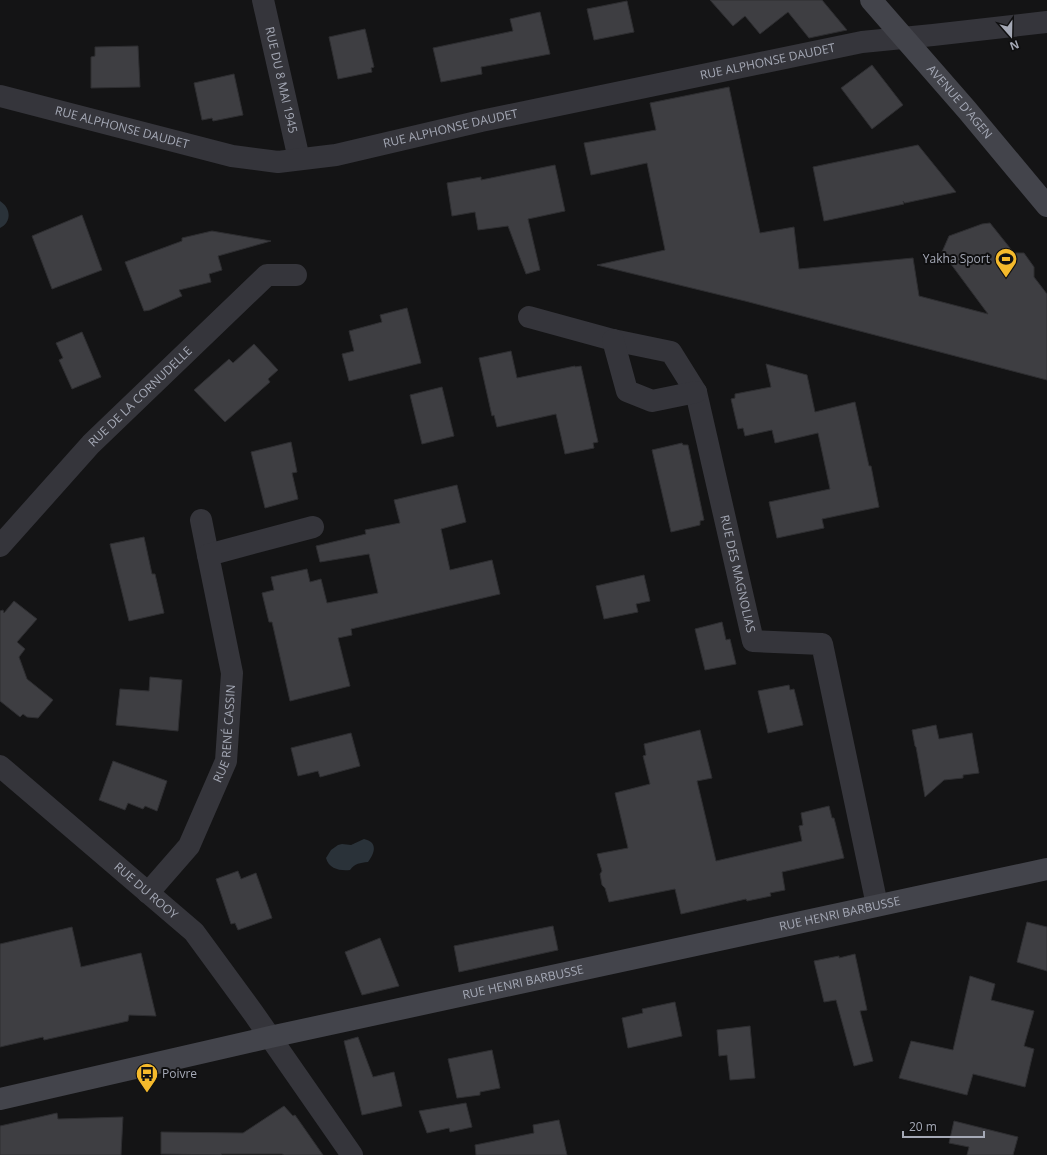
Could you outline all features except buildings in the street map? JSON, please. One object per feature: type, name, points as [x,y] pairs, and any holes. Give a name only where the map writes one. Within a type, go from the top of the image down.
[{"type":"main road","name":"AVENUE D'AGEN","points":[[871,0],[968,110],[1047,206]]},
{"type":"main road","name":"RUE HENRI BARBUSSE","points":[[0,1099],[270,1037],[1047,869]]},
{"type":"street","name":"RUE DU 8 MAI 1945","points":[[263,0],[299,159]]},
{"type":"street","name":"RUE ALPHONSE DAUDET","points":[[0,96],[232,156],[278,162],[336,155],[481,121],[862,42],[1047,22]]},
{"type":"street","name":"RUE DE LA CORNUDELLE","points":[[0,546],[91,444],[267,275],[296,275]]},
{"type":"street","name":"RUE DES MAGNOLIAS","points":[[529,317],[613,340],[671,352],[696,392],[753,641],[822,644],[877,905]]},
{"type":"street","points":[[613,340],[627,391],[652,401],[696,392]]},
{"type":"street","name":"RUE RENÉ CASSIN","points":[[148,893],[189,846],[226,761],[232,673],[201,520]]},
{"type":"street","points":[[208,555],[313,527]]},
{"type":"street","name":"RUE DU ROOY","points":[[0,766],[194,932],[270,1037],[352,1155]]},
{"type":"shaded area","points":[[0,201],[6,207],[9,215],[7,222],[0,228]]},
{"type":"shaded area","points":[[364,839],[372,843],[374,848],[374,852],[368,862],[358,864],[350,870],[339,870],[332,867],[327,862],[326,858],[331,850],[338,845],[351,845]]},
{"type":"place","name":"Yakha Sport","points":[[1006,278]]},
{"type":"place","name":"Poivre","points":[[147,1094]]}]
